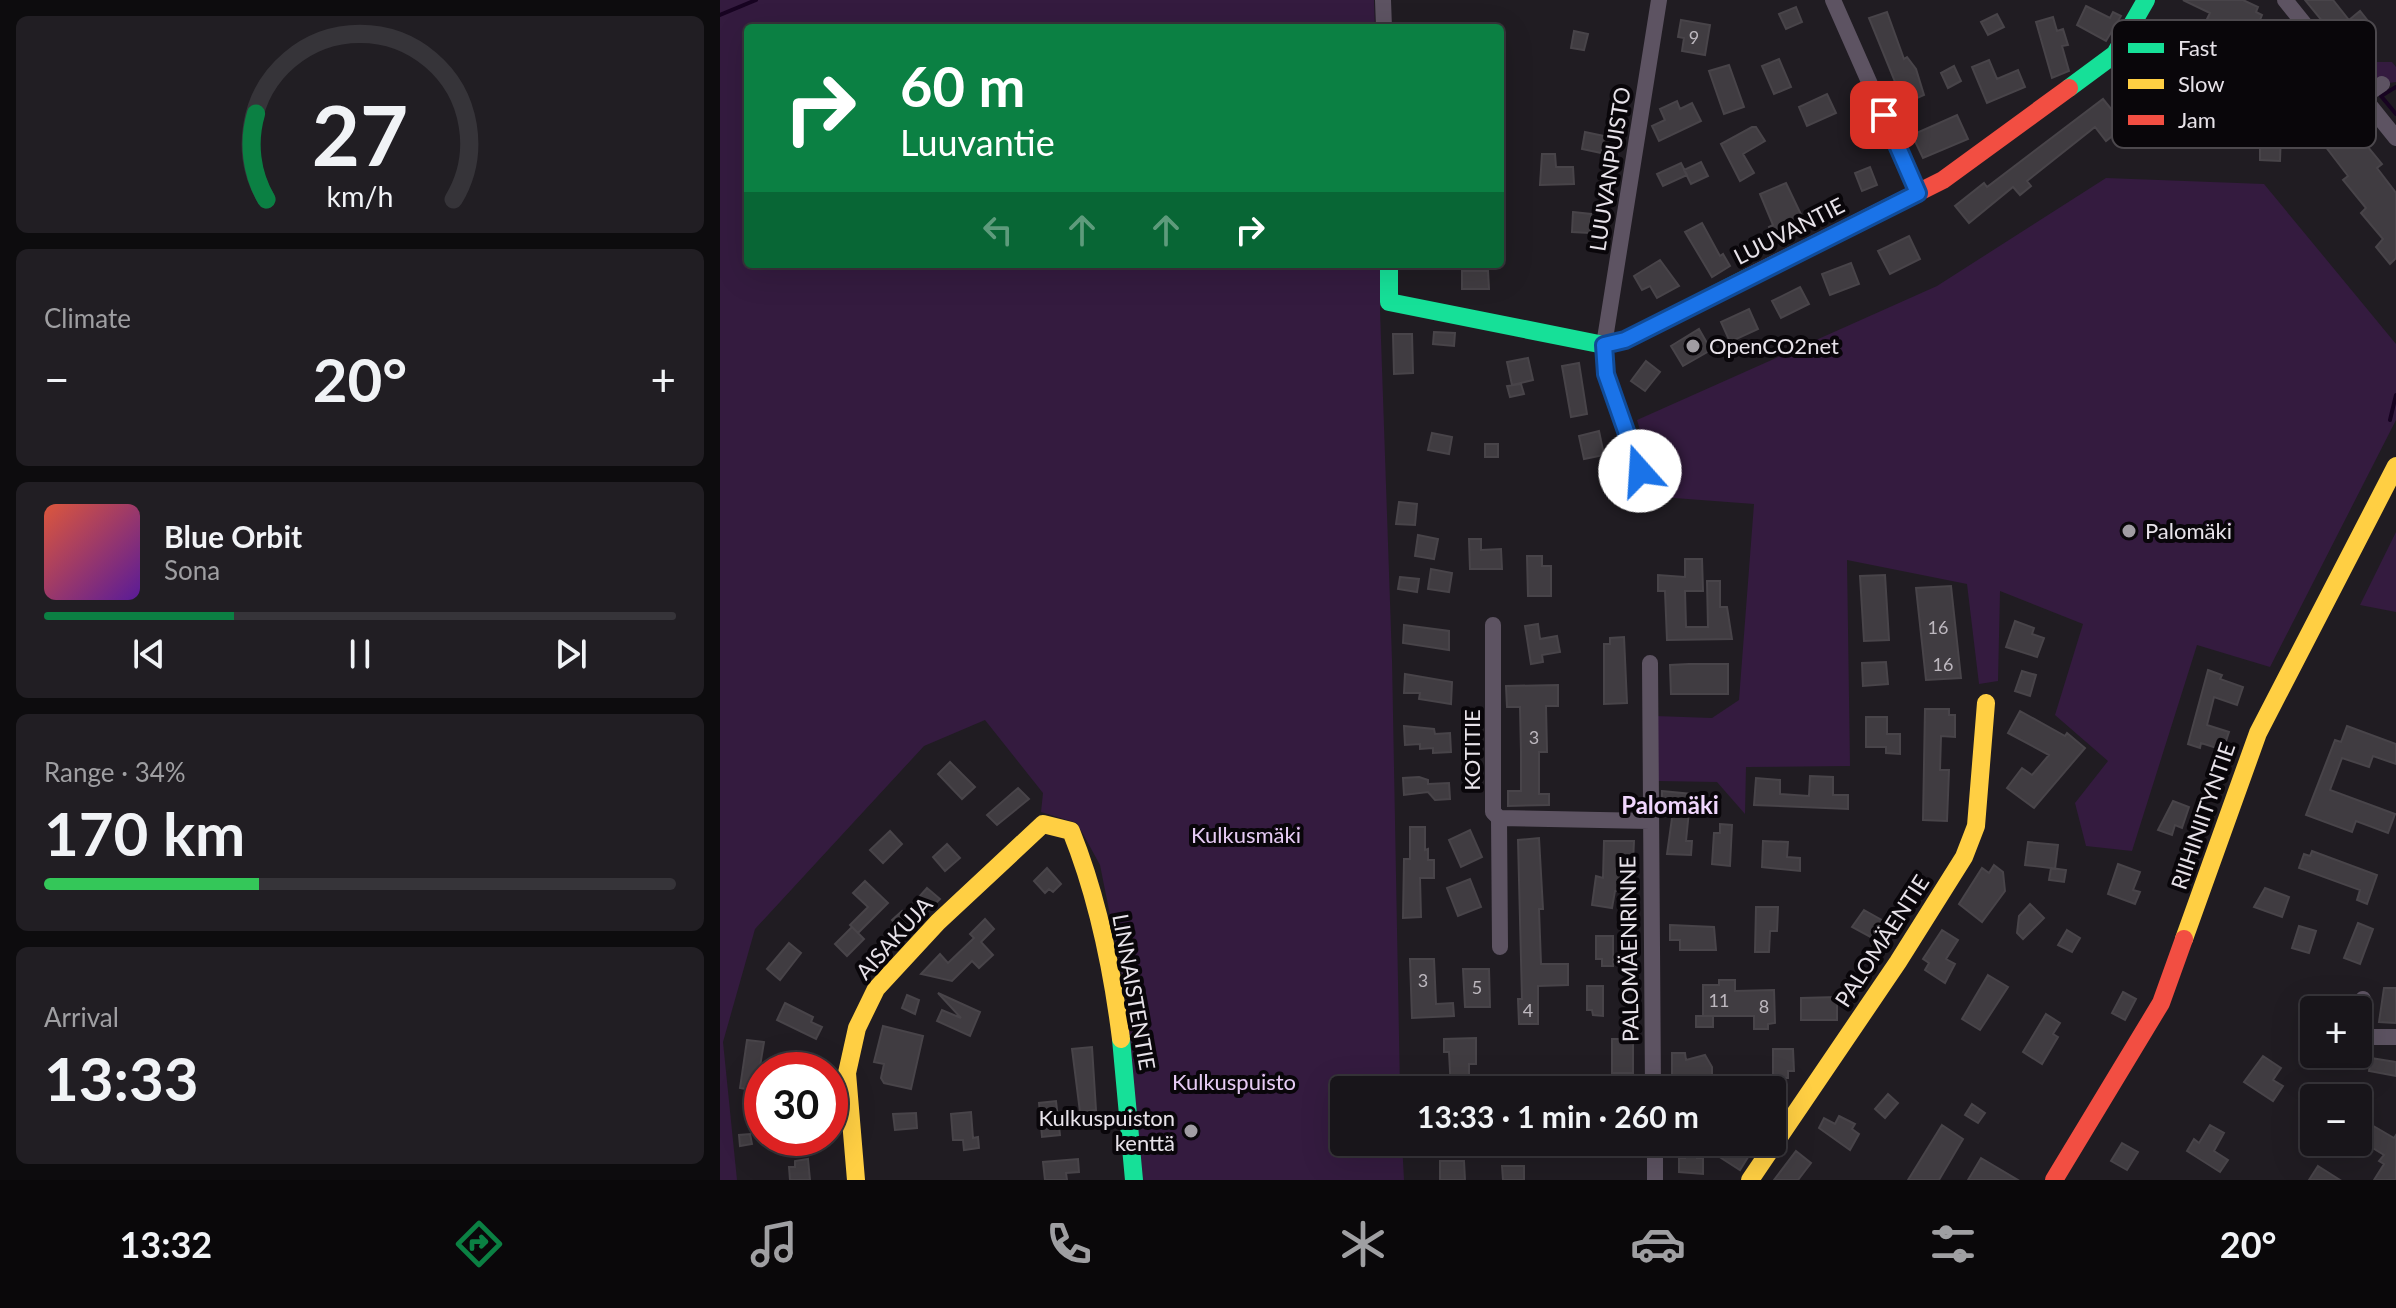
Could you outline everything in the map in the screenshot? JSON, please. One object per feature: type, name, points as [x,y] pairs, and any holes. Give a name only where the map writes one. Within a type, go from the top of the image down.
[{"type":"street","points":[[1383,0],[1384,24]]},
{"type":"street","name":"LUUVANPUISTO","points":[[1640,471],[1606,374],[1604,345],[1659,0]]},
{"type":"street","points":[[1833,0],[1918,193]]},
{"type":"street","name":"LUUVANTIE","points":[[2135,20],[2146,0]]},
{"type":"street","points":[[2285,0],[2301,20]]},
{"type":"street","name":"LUUVANTIE","points":[[1604,345],[1625,340],[1943,180],[2112,56]]},
{"type":"street","points":[[2376,88],[2382,84]]},
{"type":"street","points":[[2376,113],[2396,138]]},
{"type":"street","points":[[1389,268],[1389,302],[1604,345]]},
{"type":"street","name":"RIIHINIITYNTIE","points":[[2054,1180],[2161,1003],[2258,733],[2396,466]]},
{"type":"street","name":"KOTITIE","points":[[1493,625],[1493,812],[1499,818],[1650,821]]},
{"type":"street","name":"PALOMÄENRINNE","points":[[1650,663],[1653,1076]]},
{"type":"street","name":"PALOMÄENTIE","points":[[1750,1180],[1906,950],[1964,857],[1976,826],[1986,703]]},
{"type":"street","points":[[1499,818],[1500,947]]},
{"type":"street","name":"AISAKUJA","points":[[856,1180],[847,1073],[857,1028],[876,989],[938,922],[1043,824],[1057,826]]},
{"type":"street","name":"LINNAISTENTIE","points":[[1057,826],[1071,831],[1082,855],[1103,937],[1119,1023],[1134,1180]]},
{"type":"street","points":[[2372,1037],[2396,1037]]},
{"type":"street","points":[[1655,1156],[1655,1180]]},
{"type":"green space","points":[[720,0],[1374,0],[1375,24],[744,24],[744,268],[1383,268],[1380,310],[1392,660],[1400,1076],[1330,1076],[1330,1156],[1403,1156],[1404,1180],[1139,1180],[1125,990],[1100,865],[1077,823],[1041,812],[1043,793],[985,720],[924,746],[755,929],[723,1042],[737,1180],[720,1180]]},
{"type":"green space","points":[[2376,62],[2392,62],[2396,67],[2396,82],[2376,85]]},
{"type":"green space","points":[[2106,178],[2264,184],[2396,344],[2396,420],[2270,667],[2197,645],[2132,851],[2086,846],[2075,803],[2108,761],[2055,715],[2083,624],[2000,591],[1998,681],[1979,684],[1967,584],[1847,560],[1850,766],[1746,767],[1745,814],[1717,782],[1658,781],[1655,716],[1712,718],[1739,700],[1754,504],[1661,497],[1637,420],[1937,286]]},
{"type":"green space","points":[[2396,532],[2396,612],[2360,605]]},
{"type":"building","points":[[2183,0],[2243,0],[2258,7],[2256,12],[2262,15],[2260,20],[2209,20],[2210,13]]},
{"type":"building","points":[[2305,0],[2333,0],[2349,20],[2321,20]]},
{"type":"building","points":[[2086,6],[2110,18],[2113,12],[2121,16],[2119,20],[2112,20],[2112,31],[2106,41],[2077,25]]},
{"type":"building","points":[[1796,7],[1802,22],[1786,29],[1779,14]]},
{"type":"building","points":[[2360,11],[2367,20],[2349,20]]},
{"type":"building","points":[[1887,12],[1904,59],[1907,57],[1916,69],[1924,95],[1904,104],[1869,18]]},
{"type":"building","points":[[1997,14],[2004,27],[1988,35],[1981,22]]},
{"type":"building","points":[[2053,17],[2057,31],[2063,29],[2068,45],[2062,46],[2069,71],[2052,78],[2036,22]]},
{"type":"building","points":[[1681,20],[1710,25],[1705,55],[1682,51],[1684,38],[1678,37]]},
{"type":"building","points":[[1574,31],[1588,34],[1584,50],[1571,48]]},
{"type":"building","points":[[1779,59],[1791,87],[1774,94],[1762,66]]},
{"type":"building","points":[[1989,60],[1997,79],[2018,70],[2025,87],[1987,103],[1972,67]]},
{"type":"building","points":[[1729,65],[1744,107],[1724,114],[1709,71]]},
{"type":"building","points":[[1954,66],[1961,81],[1948,88],[1941,73]]},
{"type":"building","points":[[1827,94],[1836,113],[1807,126],[1799,107]]},
{"type":"building","points":[[2103,99],[2112,110],[2112,136],[2106,141],[2095,127],[2027,181],[2031,186],[2020,195],[2013,187],[1969,223],[1955,206],[1984,183],[1987,187]]},
{"type":"building","points":[[1677,101],[1680,109],[1692,103],[1701,121],[1659,141],[1652,126],[1665,120],[1660,109]]},
{"type":"building","points":[[1957,115],[1968,139],[1923,158],[1912,135]]},
{"type":"building","points":[[1756,127],[1765,141],[1743,154],[1754,173],[1740,181],[1721,144]]},
{"type":"building","points":[[1585,132],[1609,137],[1606,154],[1582,149]]},
{"type":"building","points":[[2260,148],[2280,148],[2280,161],[2260,160]]},
{"type":"building","points":[[2327,148],[2369,148],[2382,164],[2377,168],[2396,193],[2396,258],[2390,264],[2376,247],[2383,239],[2361,213],[2366,208],[2343,180],[2348,176]]},
{"type":"building","points":[[1542,154],[1555,154],[1556,167],[1573,167],[1574,184],[1540,185]]},
{"type":"building","points":[[1701,162],[1708,176],[1691,184],[1684,170]]},
{"type":"building","points":[[1681,163],[1687,175],[1663,186],[1657,174]]},
{"type":"building","points":[[1870,167],[1877,185],[1862,191],[1855,173]]},
{"type":"building","points":[[1786,183],[1807,227],[1775,241],[1769,227],[1773,225],[1760,194]]},
{"type":"building","points":[[1573,212],[1591,214],[1590,233],[1572,232]]},
{"type":"building","points":[[1702,223],[1720,256],[1723,254],[1730,266],[1712,277],[1685,232]]},
{"type":"building","points":[[1909,236],[1920,259],[1890,274],[1878,251]]},
{"type":"building","points":[[1660,260],[1679,286],[1657,298],[1650,286],[1642,290],[1634,276]]},
{"type":"building","points":[[1851,263],[1859,284],[1830,295],[1822,274]]},
{"type":"building","points":[[1462,271],[1488,271],[1489,289],[1462,289]]},
{"type":"building","points":[[1800,287],[1809,304],[1781,318],[1772,301]]},
{"type":"building","points":[[1749,309],[1758,329],[1730,342],[1721,322]]},
{"type":"building","points":[[1699,329],[1711,350],[1683,366],[1671,346]]},
{"type":"building","points":[[1434,332],[1455,333],[1454,346],[1433,344]]},
{"type":"building","points":[[1393,334],[1412,334],[1413,373],[1394,374]]},
{"type":"building","points":[[1528,358],[1533,380],[1512,385],[1507,362]]},
{"type":"building","points":[[1646,361],[1660,372],[1645,391],[1631,381]]},
{"type":"building","points":[[1579,363],[1587,414],[1571,417],[1562,366]]},
{"type":"building","points":[[1521,384],[1524,394],[1510,397],[1507,386]]},
{"type":"building","points":[[1599,431],[1604,455],[1584,459],[1579,436]]},
{"type":"building","points":[[1432,433],[1452,437],[1449,454],[1428,450]]},
{"type":"building","points":[[1485,444],[1498,444],[1498,457],[1485,457]]},
{"type":"building","points":[[1399,502],[1417,504],[1415,525],[1396,524]]},
{"type":"building","points":[[1418,535],[1438,539],[1434,559],[1415,556]]},
{"type":"building","points":[[1469,539],[1481,539],[1481,550],[1501,549],[1502,569],[1470,569]]},
{"type":"building","points":[[1527,556],[1542,556],[1542,566],[1551,566],[1551,596],[1528,596]]},
{"type":"building","points":[[1685,559],[1702,559],[1703,591],[1685,591],[1686,627],[1708,627],[1707,581],[1720,581],[1720,607],[1727,607],[1732,639],[1667,640],[1665,591],[1658,591],[1658,575],[1685,577]]},
{"type":"building","points":[[1431,569],[1452,573],[1449,592],[1428,589]]},
{"type":"building","points":[[1885,575],[1889,640],[1864,641],[1860,576]]},
{"type":"building","points":[[1400,577],[1419,579],[1417,592],[1398,589]]},
{"type":"building","points":[[1951,586],[1961,678],[1926,680],[1916,588]]},
{"type":"building","points":[[2015,621],[2034,628],[2032,634],[2044,638],[2037,657],[2006,647]]},
{"type":"building","points":[[1538,624],[1540,639],[1557,636],[1560,652],[1542,655],[1543,662],[1531,664],[1525,626]]},
{"type":"building","points":[[1404,625],[1449,631],[1449,650],[1403,643]]},
{"type":"building","points":[[1624,637],[1627,703],[1604,704],[1604,644],[1610,644],[1610,638]]},
{"type":"building","points":[[1886,662],[1888,684],[1863,686],[1862,663]]},
{"type":"building","points":[[1728,664],[1728,694],[1671,694],[1670,665]]},
{"type":"building","points":[[2208,670],[2222,675],[2220,679],[2243,687],[2237,705],[2214,697],[2207,725],[2229,732],[2223,750],[2201,743],[2200,748],[2188,744]]},
{"type":"building","points":[[2022,671],[2036,675],[2030,696],[2015,691]]},
{"type":"building","points":[[1405,674],[1452,682],[1451,704],[1419,699],[1420,693],[1404,693]]},
{"type":"building","points":[[1558,685],[1558,706],[1546,706],[1547,752],[1539,752],[1539,794],[1549,794],[1549,805],[1508,806],[1508,791],[1521,791],[1521,752],[1520,707],[1507,707],[1506,686]]},
{"type":"building","points":[[1925,709],[1949,709],[1949,715],[1955,715],[1955,737],[1941,736],[1940,770],[1949,770],[1947,821],[1923,820]]},
{"type":"building","points":[[2020,711],[2065,736],[2067,733],[2085,748],[2034,808],[2007,788],[2022,768],[2032,775],[2049,755],[2008,733]]},
{"type":"building","points":[[1866,717],[1887,717],[1887,734],[1900,734],[1900,754],[1886,753],[1886,747],[1866,747]]},
{"type":"building","points":[[1404,726],[1434,729],[1435,734],[1450,733],[1451,752],[1433,753],[1433,748],[1420,749],[1420,744],[1405,745]]},
{"type":"building","points":[[2347,726],[2396,744],[2396,764],[2373,756],[2369,767],[2342,758],[2330,790],[2395,814],[2388,833],[2356,821],[2352,832],[2306,815],[2335,740],[2341,742]]},
{"type":"building","points":[[950,762],[975,787],[962,799],[938,774]]},
{"type":"building","points":[[1810,776],[1833,777],[1833,795],[1848,795],[1848,809],[1754,805],[1756,778],[1780,780],[1780,794],[1809,796]]},
{"type":"building","points":[[1403,778],[1428,780],[1428,784],[1449,783],[1450,799],[1435,800],[1428,792],[1404,795]]},
{"type":"building","points":[[1018,788],[1029,799],[997,825],[987,815]]},
{"type":"building","points":[[1662,791],[1702,795],[1700,813],[1689,811],[1686,841],[1692,841],[1691,855],[1667,854],[1673,811],[1662,809]]},
{"type":"building","points":[[2173,801],[2189,807],[2182,828],[2175,825],[2172,835],[2158,830]]},
{"type":"building","points":[[1720,824],[1732,825],[1730,866],[1712,864],[1714,833],[1720,833]]},
{"type":"building","points":[[1410,827],[1425,827],[1425,850],[1428,849],[1428,860],[1434,860],[1434,878],[1420,878],[1421,917],[1403,918],[1404,859],[1410,859]]},
{"type":"building","points":[[1470,830],[1482,857],[1461,867],[1449,840]]},
{"type":"building","points":[[890,831],[902,844],[883,863],[870,850]]},
{"type":"building","points":[[1539,838],[1543,909],[1539,909],[1541,964],[1568,964],[1568,985],[1538,986],[1538,1024],[1519,1024],[1518,999],[1522,999],[1518,840]]},
{"type":"building","points":[[1604,841],[1634,841],[1633,862],[1625,862],[1620,891],[1615,891],[1612,908],[1592,905],[1596,876],[1603,878]]},
{"type":"building","points":[[1763,841],[1788,842],[1787,857],[1800,858],[1800,871],[1762,867]]},
{"type":"building","points":[[2028,842],[2058,845],[2055,869],[2066,870],[2064,882],[2049,880],[2051,868],[2025,865]]},
{"type":"building","points":[[947,844],[960,858],[945,871],[933,857]]},
{"type":"building","points":[[2312,851],[2377,875],[2367,904],[2357,900],[2360,890],[2299,868],[2304,854],[2310,856]]},
{"type":"building","points":[[2118,864],[2140,872],[2133,890],[2140,892],[2135,904],[2108,894]]},
{"type":"building","points":[[1994,865],[2003,872],[2005,891],[1982,922],[1959,904],[1982,868],[1989,873]]},
{"type":"building","points":[[1047,868],[1061,884],[1053,892],[1049,889],[1045,893],[1034,881]]},
{"type":"building","points":[[1470,879],[1481,907],[1458,916],[1447,888]]},
{"type":"building","points":[[865,881],[888,903],[858,933],[850,925],[868,907],[853,893]]},
{"type":"building","points":[[927,888],[940,899],[905,933],[892,920],[902,911],[904,914]]},
{"type":"building","points":[[2265,888],[2289,897],[2282,917],[2254,907]]},
{"type":"building","points":[[2030,904],[2044,918],[2023,939],[2017,933],[2019,916]]},
{"type":"building","points":[[1756,907],[1778,907],[1777,931],[1770,931],[1769,952],[1755,952]]},
{"type":"building","points":[[1864,910],[1894,927],[1885,945],[1852,927]]},
{"type":"building","points":[[985,919],[994,929],[981,942],[993,955],[979,968],[972,961],[952,981],[921,974],[940,954],[948,963],[974,938],[970,934]]},
{"type":"building","points":[[2358,923],[2373,929],[2360,964],[2344,958]]},
{"type":"building","points":[[1670,925],[1714,927],[1716,950],[1680,950],[1680,940],[1670,940]]},
{"type":"building","points":[[2299,926],[2316,931],[2309,953],[2292,948]]},
{"type":"building","points":[[852,927],[864,939],[847,956],[835,944]]},
{"type":"building","points":[[1942,930],[1958,940],[1946,959],[1955,964],[1945,983],[1925,970],[1929,963],[1923,959]]},
{"type":"building","points":[[2067,930],[2080,938],[2072,952],[2058,945]]},
{"type":"building","points":[[1596,936],[1613,936],[1613,966],[1602,966],[1602,959],[1596,959]]},
{"type":"building","points":[[789,943],[801,953],[780,980],[767,969]]},
{"type":"building","points":[[1410,959],[1434,959],[1436,1004],[1453,1003],[1454,1016],[1412,1018]]},
{"type":"building","points":[[1463,969],[1489,969],[1490,1007],[1465,1007]]},
{"type":"building","points":[[1988,975],[2008,987],[1980,1030],[1962,1019]]},
{"type":"building","points":[[1719,980],[1735,980],[1735,991],[1774,990],[1775,1023],[1768,1024],[1768,1029],[1754,1029],[1754,1016],[1713,1016],[1713,1027],[1696,1027],[1696,1016],[1703,1016],[1703,985],[1719,985]]},
{"type":"building","points":[[1587,986],[1603,986],[1603,1016],[1593,1015],[1592,1010],[1587,1010]]},
{"type":"building","points":[[2384,988],[2396,988],[2396,1023],[2379,1022]]},
{"type":"building","points":[[2123,992],[2136,999],[2125,1020],[2112,1013]]},
{"type":"building","points":[[938,993],[980,1012],[970,1036],[937,1021],[942,1010],[961,1018]]},
{"type":"building","points":[[907,995],[919,1000],[915,1014],[902,1008]]},
{"type":"building","points":[[1837,997],[1837,1020],[1801,1020],[1801,998]]},
{"type":"building","points":[[785,1003],[813,1017],[811,1022],[822,1027],[816,1039],[777,1020]]},
{"type":"building","points":[[2046,1014],[2060,1023],[2053,1034],[2058,1037],[2042,1064],[2023,1052]]},
{"type":"building","points":[[883,1026],[923,1036],[911,1089],[884,1083],[881,1078],[884,1064],[874,1062]]},
{"type":"building","points":[[1476,1038],[1476,1064],[1469,1064],[1469,1076],[1450,1076],[1449,1052],[1444,1052],[1444,1039]]},
{"type":"building","points":[[1612,1039],[1633,1039],[1633,1073],[1612,1073]]},
{"type":"building","points":[[747,1040],[764,1042],[762,1052],[745,1052]]},
{"type":"building","points":[[1092,1047],[1096,1110],[1080,1112],[1072,1049]]},
{"type":"building","points":[[1773,1049],[1793,1049],[1794,1071],[1788,1071],[1788,1078],[1773,1076]]},
{"type":"building","points":[[1672,1053],[1685,1053],[1686,1060],[1705,1055],[1712,1067],[1712,1076],[1672,1076]]},
{"type":"building","points":[[2263,1056],[2281,1068],[2273,1080],[2283,1086],[2273,1101],[2244,1082]]},
{"type":"building","points":[[2372,1058],[2396,1062],[2396,1076],[2369,1071]]},
{"type":"building","points":[[744,1061],[744,1089],[740,1088]]},
{"type":"building","points":[[1888,1094],[1898,1103],[1885,1118],[1875,1109]]},
{"type":"building","points":[[1056,1101],[1060,1135],[1042,1137],[1039,1103]]},
{"type":"building","points":[[1972,1104],[1985,1113],[1978,1123],[1965,1115]]},
{"type":"building","points":[[971,1112],[973,1138],[978,1137],[979,1148],[964,1150],[963,1140],[953,1140],[951,1114]]},
{"type":"building","points":[[916,1113],[917,1128],[895,1130],[893,1114]]},
{"type":"building","points":[[1839,1116],[1855,1124],[1852,1129],[1859,1134],[1850,1150],[1819,1128],[1824,1118],[1835,1124]]},
{"type":"building","points":[[1942,1125],[1963,1139],[1939,1180],[1908,1180]]},
{"type":"building","points":[[2210,1125],[2224,1133],[2214,1151],[2228,1160],[2220,1172],[2187,1151],[2194,1139],[2199,1143]]},
{"type":"building","points":[[2372,1125],[2394,1138],[2396,1135],[2396,1180],[2374,1180],[2384,1164],[2379,1161],[2384,1155],[2372,1148]]},
{"type":"building","points":[[739,1135],[744,1135],[744,1145],[740,1146]]},
{"type":"building","points":[[2122,1143],[2138,1152],[2127,1170],[2111,1161]]},
{"type":"building","points":[[1796,1151],[1811,1163],[1798,1180],[1774,1180]]},
{"type":"building","points":[[1718,1156],[1749,1156],[1740,1170]]},
{"type":"building","points":[[1679,1158],[1703,1158],[1703,1174],[1679,1172]]},
{"type":"building","points":[[1981,1158],[2018,1180],[1968,1180]]},
{"type":"building","points":[[808,1159],[810,1180],[790,1180],[789,1167],[795,1167],[795,1161]]},
{"type":"building","points":[[1078,1159],[1079,1172],[1066,1173],[1067,1180],[1045,1180],[1043,1162]]},
{"type":"building","points":[[1440,1161],[1464,1161],[1465,1180],[1440,1180]]},
{"type":"building","points":[[1502,1166],[1524,1166],[1524,1180],[1503,1180]]},
{"type":"building","points":[[2318,1166],[2340,1180],[2309,1180]]},
{"type":"waterway","points":[[720,15],[756,0]]},
{"type":"waterway","points":[[2396,87],[2381,96],[2396,114]]},
{"type":"waterway","points":[[2390,420],[2396,395]]},
{"type":"traffic: fast","points":[[2135,20],[2146,0]]},
{"type":"traffic: fast","points":[[2069,88],[2112,56]]},
{"type":"traffic: fast","points":[[1389,268],[1389,302],[1604,345],[1625,340],[1749,277]]},
{"type":"traffic: fast","points":[[1121,1039],[1134,1180]]},
{"type":"traffic: slow","points":[[2184,939],[2258,733],[2396,466]]},
{"type":"traffic: slow","points":[[1750,1180],[1898,962],[1964,857],[1976,826],[1986,703]]},
{"type":"traffic: slow","points":[[856,1180],[847,1073],[857,1028],[876,989],[938,922],[1043,824],[1071,831],[1081,856],[1103,933],[1121,1039]]},
{"type":"traffic: jam","points":[[1749,277],[1943,180],[2069,88]]},
{"type":"traffic: jam","points":[[2054,1180],[2161,1003],[2184,939]]},
{"type":"place","name":"OpenCO2net","points":[[1693,346]]},
{"type":"place","name":"Palomäki","points":[[2129,531]]},
{"type":"place","name":"Kulkuspuiston kenttä","points":[[1191,1131]]},
{"type":"district","name":"Palomäki","points":[[1670,806]]},
{"type":"route","points":[[1640,471],[1606,374],[1604,345],[1625,340],[1918,193],[1884,115]]},
{"type":"park label","name":"Kulkusmäki","points":[[1246,835]]},
{"type":"park label","name":"Kulkuspuisto","points":[[1234,1082]]}]
